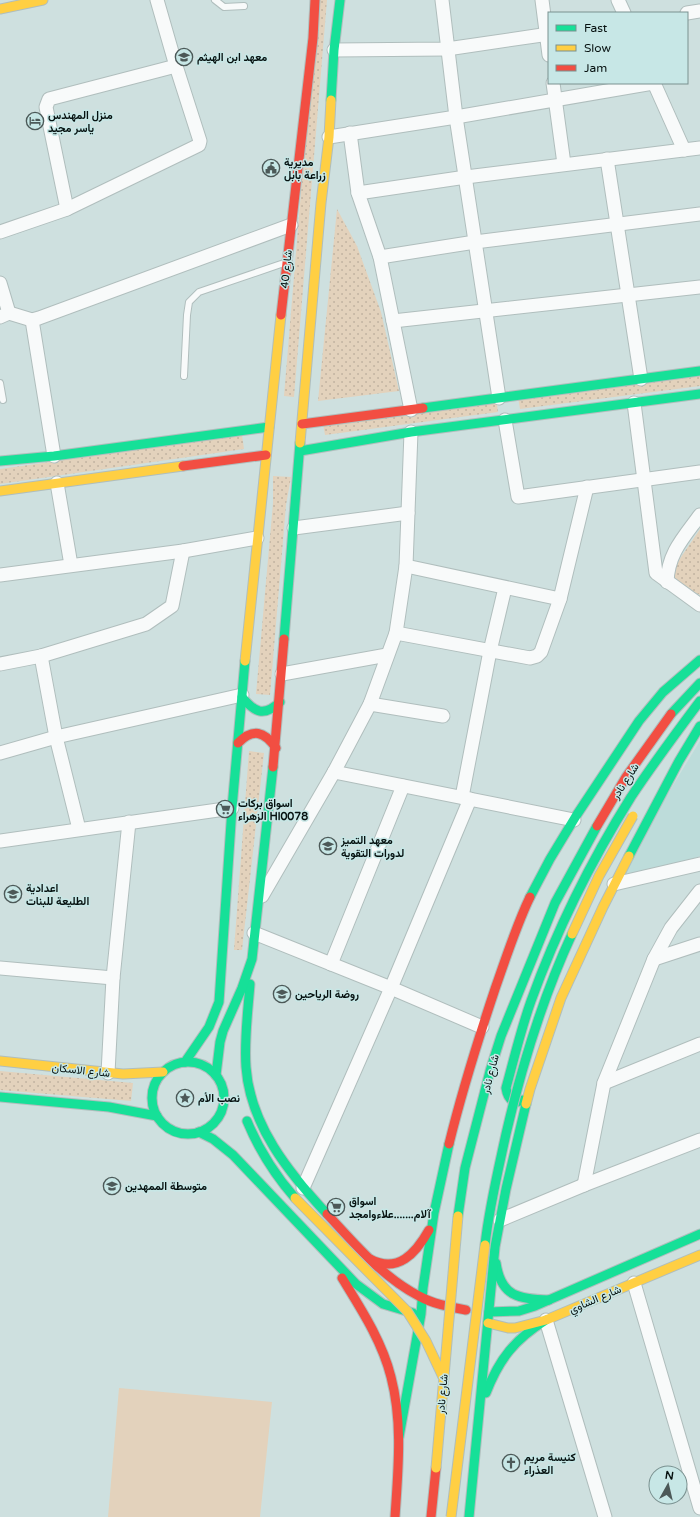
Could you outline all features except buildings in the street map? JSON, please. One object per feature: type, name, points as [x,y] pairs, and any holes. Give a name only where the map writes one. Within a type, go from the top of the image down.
[{"type":"main road","points":[[0,9],[43,0]]},
{"type":"main road","points":[[307,0],[313,38]]},
{"type":"main road","name":"شارع 40","points":[[185,1062],[207,1031],[214,1018],[219,1002],[232,808],[257,538],[313,38],[315,0]]},
{"type":"main road","points":[[243,1100],[242,1085],[254,933],[280,702],[308,354],[311,278],[329,137],[334,50],[341,0]]},
{"type":"main road","points":[[285,279],[296,274]]},
{"type":"main road","points":[[300,451],[410,432],[509,408],[641,379],[700,371]]},
{"type":"main road","points":[[302,424],[411,410],[634,404],[700,394]]},
{"type":"main road","points":[[0,461],[54,456],[269,427]]},
{"type":"main road","points":[[0,491],[266,455]]},
{"type":"main road","points":[[367,1257],[374,1262],[391,1265],[407,1258],[417,1249],[425,1238],[431,1224],[450,1135],[482,1027],[512,941],[534,890],[574,820],[652,703],[685,671],[700,660]]},
{"type":"main road","name":"شارع نادر","points":[[431,1517],[462,1189],[466,1162],[490,1071],[501,1036],[558,898],[610,803],[671,714],[700,683]]},
{"type":"main road","points":[[242,696],[250,708],[262,713],[270,711],[280,702]]},
{"type":"main road","points":[[530,1089],[524,1100],[521,1102],[515,1102],[508,1097],[506,1088],[536,988],[550,954],[579,889],[627,805],[657,759],[700,700]]},
{"type":"main road","points":[[663,772],[700,725]]},
{"type":"main road","points":[[469,1517],[488,1323],[487,1312],[491,1293],[495,1247],[519,1130],[539,1058],[561,998],[614,884],[679,761],[700,725]]},
{"type":"main road","points":[[238,743],[242,738],[250,734],[258,733],[267,736],[276,748]]},
{"type":"main road","name":"شارع نادر","points":[[451,1517],[486,1235],[494,1186],[517,1088],[533,1034],[559,963],[596,882],[635,813]]},
{"type":"main road","points":[[216,1075],[220,1042],[223,1031],[242,988],[252,959]]},
{"type":"main road","points":[[245,1044],[247,1081],[251,1096],[260,1120],[299,1193],[407,1311],[426,1341],[451,1398]]},
{"type":"main road","name":"شارع الاسكان","points":[[0,1061],[108,1073],[138,1074],[163,1072]]},
{"type":"main road","points":[[185,1062],[196,1062],[207,1067],[216,1075],[222,1085],[224,1096],[223,1108],[218,1119],[209,1127],[199,1132],[187,1134],[175,1131],[165,1126],[157,1116],[152,1105],[152,1093],[156,1081],[169,1067],[185,1062]]},
{"type":"main road","points":[[0,1097],[109,1107],[157,1116]]},
{"type":"main road","points":[[244,1111],[252,1135],[271,1169],[299,1193],[367,1257],[394,1281],[421,1298],[466,1314]]},
{"type":"main road","points":[[199,1132],[213,1139],[233,1155],[356,1284],[383,1304],[401,1310],[429,1315],[466,1314]]},
{"type":"main road","points":[[429,1315],[421,1298],[434,1211]]},
{"type":"main road","name":"شارع الشاوي","points":[[466,1314],[481,1317],[487,1312],[520,1311],[549,1300],[700,1234]]},
{"type":"main road","points":[[495,1247],[498,1276],[503,1286],[511,1294],[521,1298],[549,1300]]},
{"type":"main road","name":"شارع الشاوي","points":[[466,1314],[488,1323],[508,1328],[515,1328],[546,1320],[700,1255]]},
{"type":"main road","points":[[328,1256],[374,1333],[385,1357],[394,1388],[399,1437],[395,1517]]},
{"type":"main road","points":[[399,1437],[416,1339],[429,1315]]},
{"type":"main road","points":[[478,1417],[489,1384],[516,1341],[528,1330],[546,1320]]},
{"type":"main road","points":[[454,1412],[456,1471]]},
{"type":"street","points":[[0,232],[67,209],[199,145],[200,141],[157,0]]},
{"type":"street","points":[[442,0],[456,117],[486,311],[509,408],[518,497],[700,472]]},
{"type":"street","points":[[334,50],[447,48],[548,34],[542,0]]},
{"type":"street","points":[[618,0],[624,12]]},
{"type":"street","points":[[688,13],[700,12]]},
{"type":"street","points":[[67,209],[46,106],[49,99],[176,66]]},
{"type":"street","points":[[553,84],[564,164]]},
{"type":"street","points":[[329,137],[648,84]]},
{"type":"street","points":[[654,84],[684,150]]},
{"type":"street","points":[[350,133],[358,193],[380,257],[411,410]]},
{"type":"street","points":[[358,193],[564,164],[700,148]]},
{"type":"street","points":[[608,159],[641,379]]},
{"type":"street","points":[[380,257],[476,242],[700,214]]},
{"type":"street","points":[[0,283],[5,315],[32,320],[291,225]]},
{"type":"street","points":[[393,321],[700,287]]},
{"type":"street","points":[[32,320],[54,456]]},
{"type":"street","points":[[634,404],[656,573],[700,605]]},
{"type":"street","points":[[258,902],[334,772],[370,704],[396,632],[406,566],[410,432]]},
{"type":"street","points":[[57,483],[71,565]]},
{"type":"street","points":[[396,632],[530,658],[537,656],[541,652],[560,600],[588,487]]},
{"type":"street","points":[[294,528],[408,513]]},
{"type":"street","points":[[667,582],[667,568],[675,549],[700,515]]},
{"type":"street","points":[[0,574],[183,550],[257,538]]},
{"type":"street","points":[[0,664],[41,656],[146,624],[172,606],[183,550]]},
{"type":"street","points":[[406,566],[560,600]]},
{"type":"street","points":[[299,1193],[391,988],[466,798],[490,651],[505,588]]},
{"type":"street","points":[[282,674],[387,655]]},
{"type":"street","points":[[41,656],[56,737],[79,829]]},
{"type":"street","points":[[0,753],[56,737],[242,696]]},
{"type":"street","points":[[370,704],[443,716]]},
{"type":"street","points":[[334,772],[574,820]]},
{"type":"street","points":[[331,964],[403,786]]},
{"type":"street","points":[[0,841],[232,808]]},
{"type":"street","points":[[108,1073],[113,978],[129,822]]},
{"type":"street","points":[[614,884],[700,864]]},
{"type":"street","points":[[584,1185],[604,1084],[654,959],[671,928],[700,891]]},
{"type":"street","points":[[254,933],[391,988],[482,1027]]},
{"type":"street","points":[[654,959],[700,944]]},
{"type":"street","points":[[0,968],[113,978]]},
{"type":"street","points":[[604,1084],[700,1044]]},
{"type":"street","points":[[500,1220],[584,1185],[700,1140]]},
{"type":"street","points":[[634,1283],[700,1508]]},
{"type":"street","points":[[546,1320],[605,1517]]},
{"type":"lane","points":[[215,0],[224,6],[244,6]]},
{"type":"lane","points":[[184,376],[189,302],[199,292],[287,262]]},
{"type":"lane","points":[[0,382],[4,400]]},
{"type":"shaded area","points":[[317,0],[327,0],[294,397],[284,396]]},
{"type":"shaded area","points":[[337,209],[357,246],[381,312],[399,391],[318,401]]},
{"type":"shaded area","points":[[700,376],[700,386],[520,409],[518,397]]},
{"type":"shaded area","points":[[496,397],[498,412],[325,435],[323,424]]},
{"type":"shaded area","points":[[242,435],[244,449],[0,484],[0,469]]},
{"type":"shaded area","points":[[273,476],[291,477],[286,505],[270,695],[256,694],[273,503]]},
{"type":"shaded area","points":[[700,529],[700,595],[669,579],[681,557]]},
{"type":"shaded area","points":[[700,741],[700,856],[611,887]]},
{"type":"shaded area","points":[[249,751],[264,753],[242,950],[234,950]]},
{"type":"shaded area","points":[[0,1071],[133,1083],[131,1101],[0,1090]]},
{"type":"shaded area","points":[[119,1388],[272,1402],[260,1517],[108,1517]]},
{"type":"traffic: fast","points":[[331,100],[334,50],[340,0]]},
{"type":"traffic: fast","points":[[423,408],[700,371]]},
{"type":"traffic: fast","points":[[300,451],[411,432],[700,394]]},
{"type":"traffic: fast","points":[[0,461],[54,456],[269,427]]},
{"type":"traffic: fast","points":[[284,639],[300,443]]},
{"type":"traffic: fast","points":[[530,897],[550,859],[576,816],[639,721],[663,692],[700,660]]},
{"type":"traffic: fast","points":[[185,1062],[209,1027],[219,1002],[232,808],[245,661]]},
{"type":"traffic: fast","points":[[671,714],[700,683]]},
{"type":"traffic: fast","points":[[242,697],[251,707],[260,711],[269,710],[280,702]]},
{"type":"traffic: fast","points":[[523,1100],[517,1102],[512,1100],[508,1095],[506,1088],[531,1001],[552,948],[576,896],[616,821],[631,797],[700,701]]},
{"type":"traffic: fast","points":[[629,856],[679,761],[700,726]]},
{"type":"traffic: fast","points":[[216,1075],[220,1042],[223,1031],[242,988],[252,959],[273,767]]},
{"type":"traffic: fast","points":[[458,1216],[465,1168],[490,1071],[501,1036],[555,903],[597,826]]},
{"type":"traffic: fast","points":[[485,1245],[497,1176],[519,1083],[542,1008],[572,934]]},
{"type":"traffic: fast","points":[[250,984],[246,1025],[246,1067],[249,1088],[255,1109],[263,1128],[286,1165],[327,1214]]},
{"type":"traffic: fast","points":[[188,1062],[208,1068],[218,1078],[224,1098],[218,1118],[208,1128],[188,1134],[168,1128],[158,1118],[152,1098],[158,1078],[168,1068],[188,1062]]},
{"type":"traffic: fast","points":[[0,1097],[109,1107],[157,1116]]},
{"type":"traffic: fast","points":[[469,1517],[495,1247],[506,1189],[526,1104]]},
{"type":"traffic: fast","points":[[247,1121],[268,1162],[295,1198]]},
{"type":"traffic: fast","points":[[199,1132],[213,1139],[233,1155],[356,1284],[383,1304],[413,1313]]},
{"type":"traffic: fast","points":[[399,1437],[421,1314],[423,1288],[434,1213],[449,1144]]},
{"type":"traffic: fast","points":[[489,1312],[519,1311],[535,1306],[700,1234]]},
{"type":"traffic: fast","points":[[496,1263],[498,1274],[502,1283],[513,1294],[529,1299],[549,1300]]},
{"type":"traffic: fast","points":[[486,1393],[496,1370],[509,1351],[525,1335],[546,1320]]},
{"type":"traffic: slow","points":[[0,9],[43,0]]},
{"type":"traffic: slow","points":[[300,443],[321,203],[329,137],[331,100]]},
{"type":"traffic: slow","points":[[245,661],[281,315]]},
{"type":"traffic: slow","points":[[0,491],[183,466]]},
{"type":"traffic: slow","points":[[572,934],[599,876],[633,816]]},
{"type":"traffic: slow","points":[[526,1104],[561,998],[603,907],[629,856]]},
{"type":"traffic: slow","points":[[0,1061],[123,1074],[163,1072]]},
{"type":"traffic: slow","points":[[295,1198],[407,1311],[426,1341],[443,1377]]},
{"type":"traffic: slow","points":[[436,1468],[458,1216]]},
{"type":"traffic: slow","points":[[451,1517],[485,1245]]},
{"type":"traffic: slow","points":[[488,1323],[508,1328],[515,1328],[546,1320],[700,1255]]},
{"type":"traffic: jam","points":[[281,315],[313,38],[315,0]]},
{"type":"traffic: jam","points":[[302,424],[423,408]]},
{"type":"traffic: jam","points":[[183,466],[266,455]]},
{"type":"traffic: jam","points":[[273,767],[284,639]]},
{"type":"traffic: jam","points":[[597,826],[626,777],[671,714]]},
{"type":"traffic: jam","points":[[238,743],[249,735],[258,734],[267,738],[276,748]]},
{"type":"traffic: jam","points":[[449,1144],[476,1046],[507,954],[530,897]]},
{"type":"traffic: jam","points":[[327,1214],[369,1259],[406,1288],[430,1301],[466,1310]]},
{"type":"traffic: jam","points":[[370,1259],[380,1263],[389,1264],[405,1259],[418,1246],[429,1230]]},
{"type":"traffic: jam","points":[[342,1278],[377,1338],[387,1364],[395,1394],[399,1447],[395,1517]]},
{"type":"traffic: jam","points":[[431,1517],[436,1468]]},
{"type":"place","name":"معهد ابن الهيثم","points":[[184,57]]},
{"type":"place","name":"منزل المهندس ياسر مجيد","points":[[35,121]]},
{"type":"place","name":"مديرية زراعة بابل","points":[[271,168]]},
{"type":"place","name":"اسواق بركات الزهراء Hl0078","points":[[225,809]]},
{"type":"place","name":"معهد التميز لدورات التقوية","points":[[328,846]]},
{"type":"place","name":"اعدادية الطليعة للبنات","points":[[13,894]]},
{"type":"place","name":"روضة الرياحين","points":[[282,994]]},
{"type":"place","name":"نصب الأم","points":[[185,1098]]},
{"type":"place","name":"متوسطة الممهدين","points":[[112,1186]]},
{"type":"place","name":"اسواق آلام.......علاءوامجد","points":[[336,1207]]},
{"type":"place","name":"كنيسة مريم العذراء","points":[[511,1463]]}]
